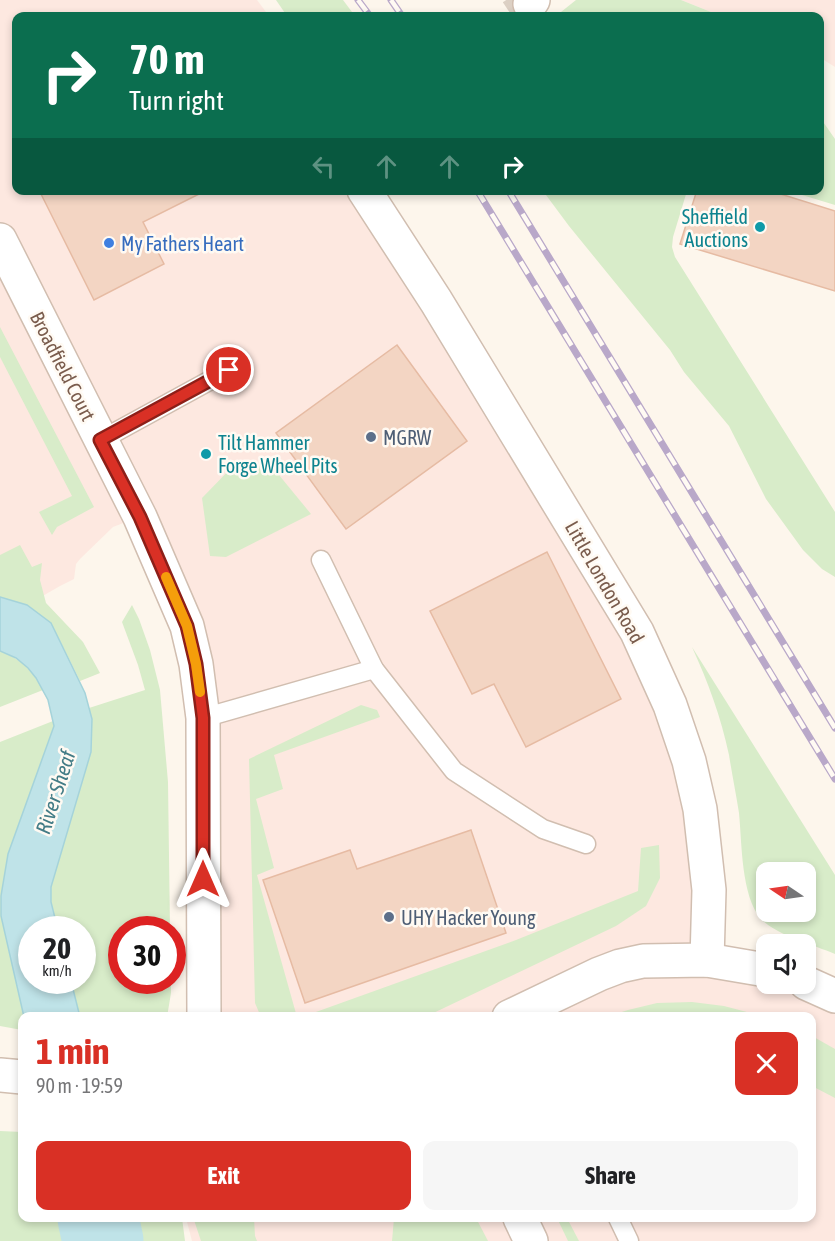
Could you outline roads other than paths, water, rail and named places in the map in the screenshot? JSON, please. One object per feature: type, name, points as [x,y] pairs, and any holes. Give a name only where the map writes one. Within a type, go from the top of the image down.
[{"type":"street","name":"Little London Road","points":[[367,195],[436,301],[637,632],[670,705],[689,760],[700,809],[709,890],[707,960]]},
{"type":"street","name":"Broadfield Court","points":[[0,240],[140,517],[187,626],[196,664],[203,718],[204,1012]]},
{"type":"street","points":[[519,1012],[599,974],[643,961],[707,960],[756,967]]},
{"type":"street","points":[[816,987],[835,996]]},
{"type":"street","points":[[522,1222],[531,1241]]},
{"type":"lane","points":[[100,440],[229,370]]},
{"type":"lane","points":[[321,560],[374,669],[454,771],[543,829],[586,844]]},
{"type":"lane","points":[[203,718],[374,669]]},
{"type":"lane","points":[[620,1222],[629,1241]]},
{"type":"water","points":[[0,597],[27,605],[51,623],[85,693],[92,719],[91,752],[51,887],[54,916],[18,916],[18,991],[1,916],[1,896],[8,854],[54,726],[48,700],[36,678],[16,658],[0,651]]},
{"type":"water","points":[[19,994],[74,994],[79,1012],[23,1012]]},
{"type":"waterway","name":"River Sheaf","points":[[99,1222],[103,1241]]},
{"type":"tunnel","points":[[518,12],[530,4]]},
{"type":"railway","points":[[358,0],[367,12]]},
{"type":"railway","points":[[391,0],[399,12]]},
{"type":"railway","points":[[480,195],[835,779]]},
{"type":"railway","points":[[511,195],[835,728]]},
{"type":"place","name":"Sheffield Auctions","points":[[760,227]]},
{"type":"place","name":"My Fathers Heart","points":[[109,243]]},
{"type":"place","name":"MGRW","points":[[371,437]]},
{"type":"place","name":"Tilt Hammer Forge Wheel Pits","points":[[206,454]]},
{"type":"place","name":"UHY Hacker Young","points":[[389,917]]}]
